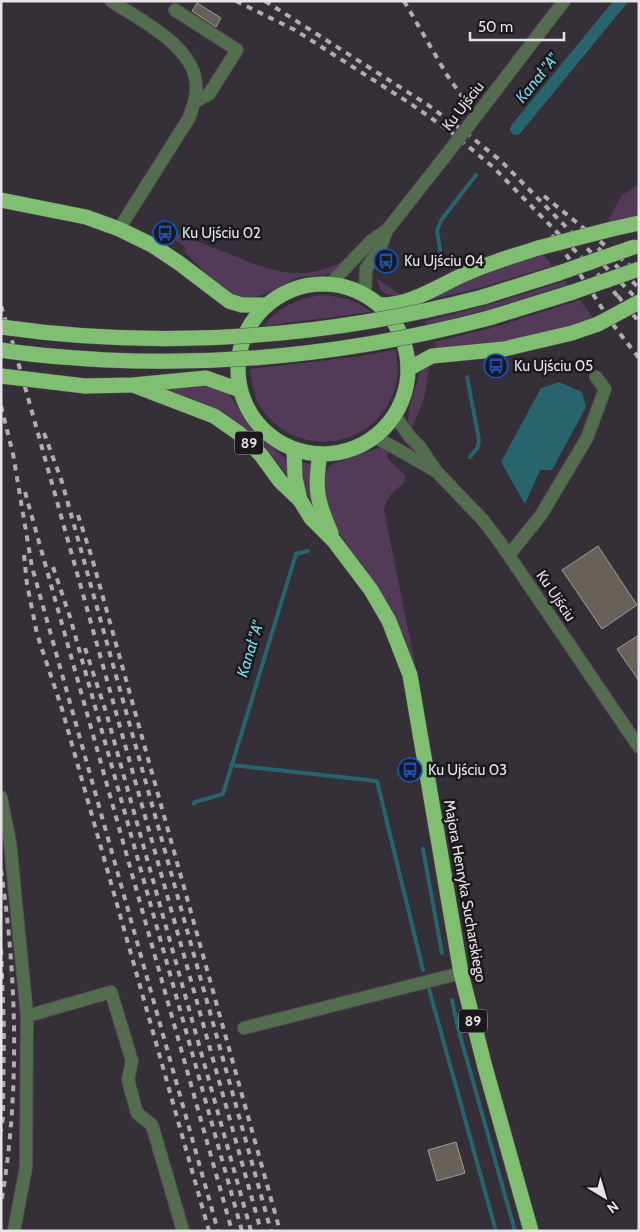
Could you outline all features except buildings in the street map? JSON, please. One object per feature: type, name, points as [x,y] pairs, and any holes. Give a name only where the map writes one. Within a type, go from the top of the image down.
[{"type":"highway","points":[[1,200],[86,217],[119,229],[152,245],[179,263],[228,301],[242,305],[267,305]]},
{"type":"highway","points":[[381,305],[395,305],[408,301],[466,273],[538,248],[639,223]]},
{"type":"highway","points":[[1,327],[65,335],[117,338],[163,339],[279,334],[357,324],[442,307],[558,274],[636,246]]},
{"type":"highway","points":[[1,350],[75,358],[142,361],[244,359],[308,354],[441,331],[573,292],[639,269]]},
{"type":"highway","points":[[332,282],[365,293],[381,305],[400,330],[405,343],[408,369],[406,390],[395,416],[384,429],[362,445],[350,450],[320,454],[294,449],[267,432],[255,418],[240,390],[239,357],[241,345],[251,323],[267,305],[277,297],[300,287],[332,282]]},
{"type":"highway","points":[[408,369],[432,356],[504,349],[563,335],[598,324],[639,302]]},
{"type":"highway","name":"89","points":[[1,376],[85,386],[133,386],[214,416],[240,434],[261,455],[280,481],[300,500]]},
{"type":"highway","points":[[133,386],[206,378],[240,390]]},
{"type":"highway","name":"Majora Henryka Sucharskiego","points":[[294,449],[295,478],[300,500],[311,518],[334,541],[371,590],[389,621],[410,675],[461,973],[530,1231]]},
{"type":"highway","name":"Majora Henryka Sucharskiego","points":[[320,454],[316,488],[321,510],[334,541]]},
{"type":"street","points":[[111,1],[169,40],[186,56],[194,72],[196,85],[194,102],[189,118],[119,229]]},
{"type":"street","name":"Ku Ujściu","points":[[332,282],[372,241],[387,230],[564,1]]},
{"type":"street","points":[[175,10],[237,50],[209,94],[194,102]]},
{"type":"street","name":"Ku Ujściu","points":[[365,293],[366,269],[380,248],[387,230]]},
{"type":"street","points":[[509,555],[541,515],[587,438],[605,389],[596,377]]},
{"type":"street","name":"Ku Ujściu","points":[[395,416],[410,437],[420,447],[436,471],[482,519],[509,555],[639,747]]},
{"type":"street","name":"Ku Ujściu","points":[[374,437],[398,448],[436,471]]},
{"type":"street","points":[[1,797],[11,850],[26,1016],[26,1167],[14,1231]]},
{"type":"street","points":[[244,1028],[461,973]]},
{"type":"street","points":[[26,1016],[111,992],[132,1061],[128,1080],[137,1113],[152,1125],[183,1231]]},
{"type":"shaded area","points":[[639,184],[639,216],[606,224],[622,195]]},
{"type":"shaded area","points":[[178,233],[277,271],[302,273],[316,271],[345,261],[331,273],[297,278],[264,295],[248,297],[237,295],[227,290],[208,276],[184,251],[186,248],[177,241],[175,237]]},
{"type":"shaded area","points":[[543,254],[552,266],[480,288],[421,302],[486,273]]},
{"type":"shaded area","points":[[377,279],[401,295],[388,295],[382,291]]},
{"type":"shaded area","points":[[565,281],[567,285],[486,310],[427,325],[425,321],[485,306]]},
{"type":"shaded area","points":[[323,295],[349,300],[371,312],[263,326],[276,313],[290,304],[305,298]]},
{"type":"shaded area","points":[[580,300],[593,318],[565,328],[518,340],[438,349],[434,342],[491,328]]},
{"type":"shaded area","points":[[396,350],[397,380],[387,406],[374,422],[357,434],[337,440],[316,441],[296,436],[277,426],[262,409],[253,390],[250,369],[354,357]]},
{"type":"shaded area","points":[[430,363],[424,399],[411,430],[408,422],[409,409],[419,375]]},
{"type":"shaded area","points":[[205,384],[226,391],[229,394],[255,433],[287,461],[289,479],[264,447],[233,421],[203,403],[161,388]]},
{"type":"shaded area","points":[[378,448],[390,450],[387,456],[388,459],[405,475],[404,483],[389,497],[384,510],[416,669],[404,635],[388,603],[331,521],[321,479],[333,464]]},
{"type":"shaded area","points":[[302,462],[310,464],[310,477],[318,516],[306,490]]},
{"type":"water","points":[[559,382],[582,392],[586,407],[552,470],[540,470],[525,504],[501,462],[541,388]]},
{"type":"waterway","name":"Kanał \"A\"","points":[[516,129],[621,1]]},
{"type":"waterway","name":"Kanał \"A\"","points":[[442,261],[437,231],[442,219],[476,175]]},
{"type":"waterway","name":"Kanał \"A\"","points":[[467,377],[479,440],[478,447],[470,457]]},
{"type":"waterway","name":"Kanał \"A\"","points":[[194,804],[195,802],[223,794],[296,554],[308,551]]},
{"type":"waterway","points":[[231,765],[377,781],[423,970]]},
{"type":"waterway","points":[[423,849],[442,953]]},
{"type":"waterway","points":[[429,989],[496,1231]]},
{"type":"waterway","points":[[452,1000],[458,1028],[515,1231]]},
{"type":"railway","points":[[236,1],[295,30],[411,104],[451,132],[493,167],[622,301]]},
{"type":"railway","points":[[265,1],[428,105],[470,136],[501,161],[639,301]]},
{"type":"railway","points":[[404,1],[447,75],[475,115]]},
{"type":"railway","points":[[544,196],[639,273]]},
{"type":"railway","points":[[552,235],[611,322],[639,358]]},
{"type":"railway","points":[[598,248],[639,288]]},
{"type":"railway","points":[[618,296],[639,322]]},
{"type":"railway","points":[[1,306],[261,1231]]},
{"type":"railway","points":[[1,406],[13,454],[32,567],[218,1231]]},
{"type":"railway","points":[[44,433],[62,482],[271,1231]]},
{"type":"railway","points":[[25,492],[232,1231]]},
{"type":"railway","points":[[78,515],[92,558],[280,1231]]},
{"type":"railway","points":[[24,555],[27,584],[37,634],[62,709],[209,1231]]},
{"type":"railway","points":[[53,567],[70,617],[242,1231]]},
{"type":"railway","points":[[85,648],[106,712],[251,1231]]},
{"type":"railway","points":[[1,870],[10,953],[14,1037],[11,1121],[1,1204]]},
{"type":"railway","points":[[1,949],[4,1028],[3,1117],[1,1131]]},
{"type":"place","name":"Ku Ujściu 02","points":[[165,233]]},
{"type":"place","name":"Ku Ujściu 04","points":[[386,261]]},
{"type":"place","name":"Ku Ujściu 05","points":[[496,366]]},
{"type":"place","name":"Ku Ujściu 03","points":[[410,770]]}]
